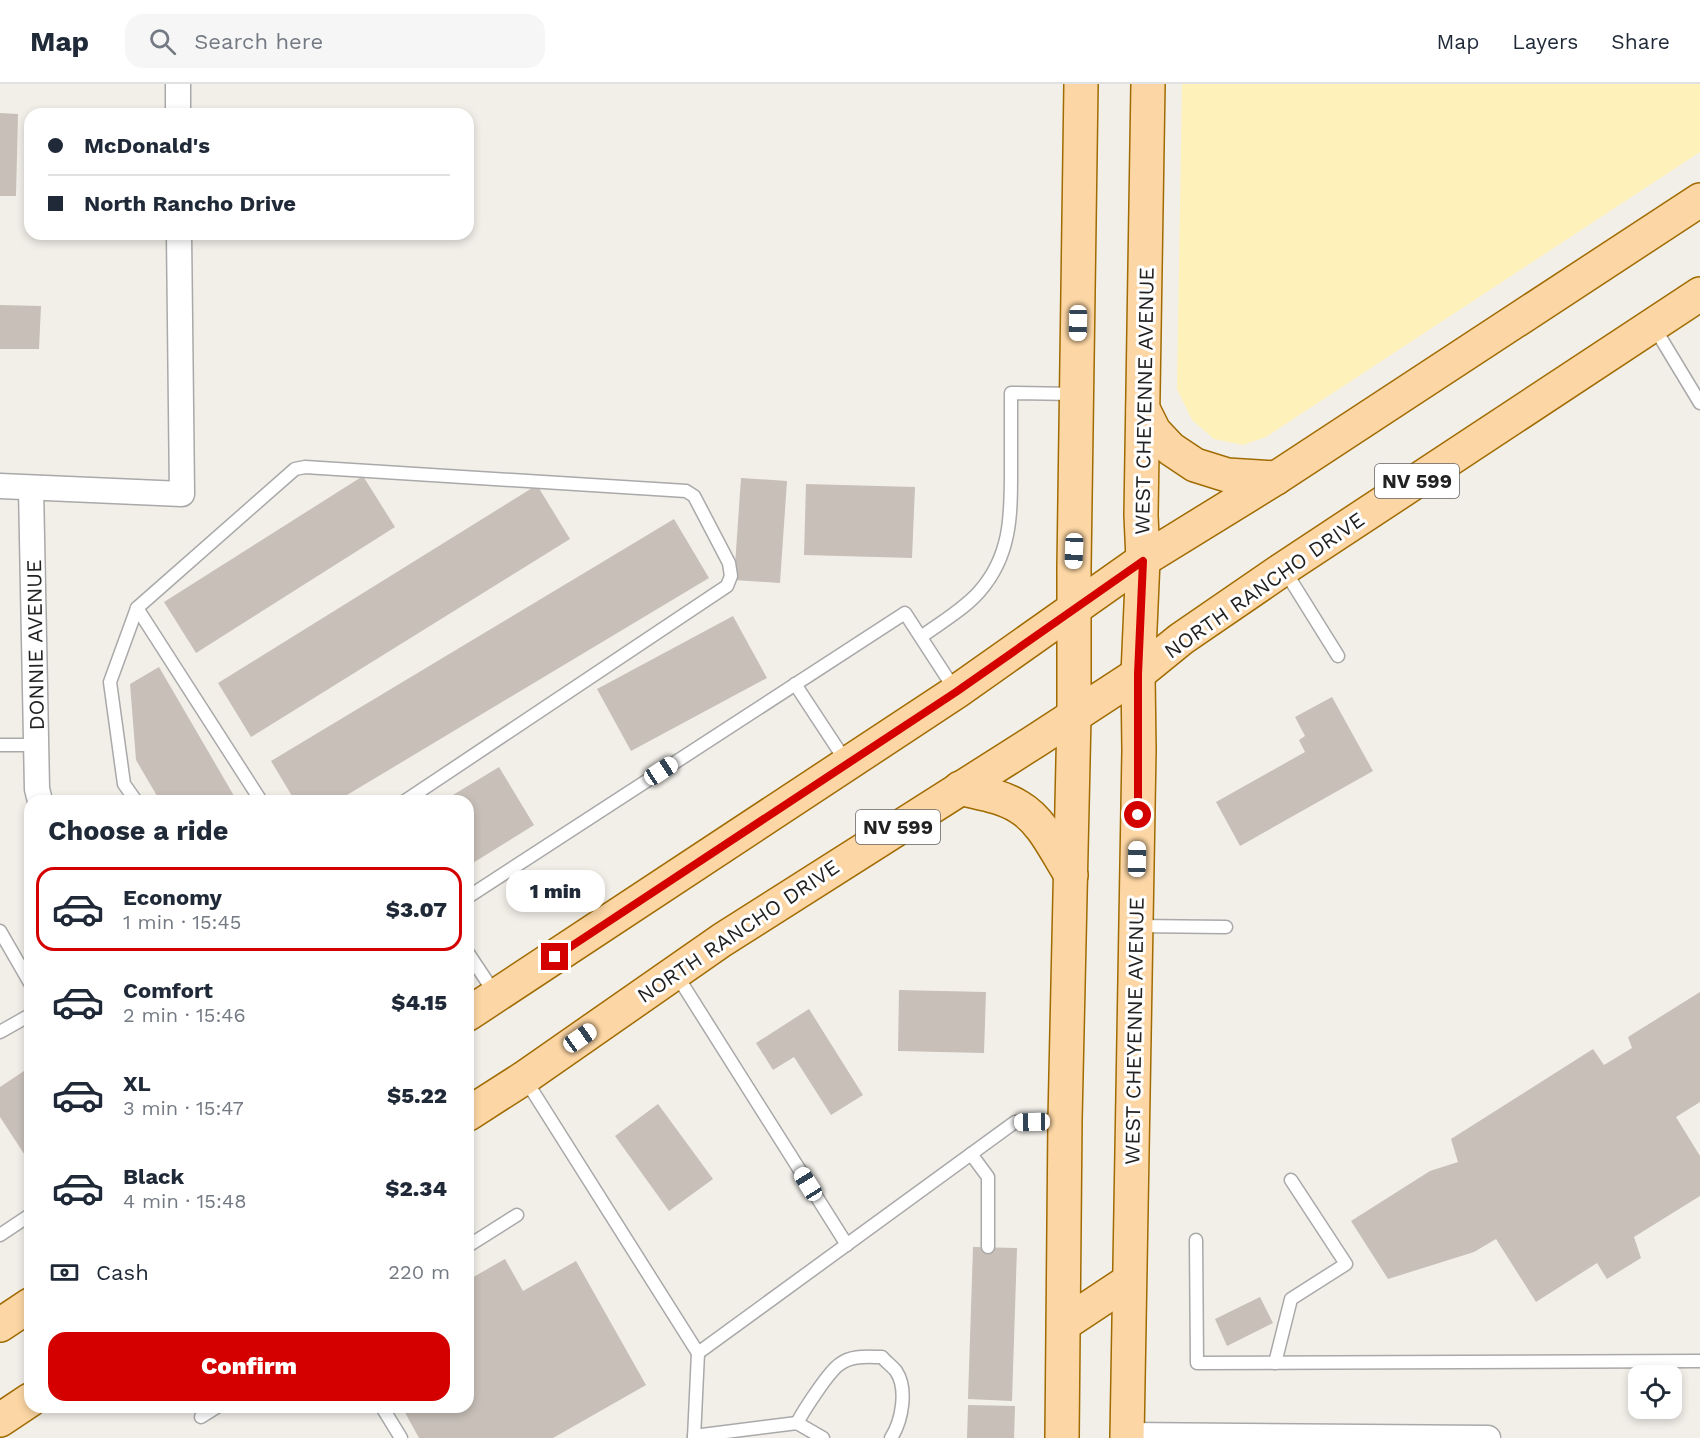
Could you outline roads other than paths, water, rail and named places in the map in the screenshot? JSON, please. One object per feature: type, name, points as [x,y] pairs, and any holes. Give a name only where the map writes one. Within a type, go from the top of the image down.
[{"type":"main road","points":[[1062,1438],[1065,1120],[1074,716],[1081,84]]},
{"type":"main road","name":"WEST CHEYENNE AVENUE","points":[[1127,1436],[1149,84]]},
{"type":"main road","points":[[474,1010],[956,692],[1143,561],[1276,478],[1700,200]]},
{"type":"main road","name":"NORTH RANCHO DRIVE","points":[[474,1110],[524,1078],[674,971],[1138,674],[1181,639],[1283,569],[1700,294]]},
{"type":"main road","points":[[1143,409],[1154,431],[1171,449],[1195,465],[1227,475],[1276,478]]},
{"type":"main road","points":[[960,788],[1002,799],[1019,807],[1035,820],[1071,874]]},
{"type":"main road","points":[[1064,1324],[1129,1281]]},
{"type":"main road","points":[[0,1325],[24,1309]]},
{"type":"main road","points":[[0,1420],[24,1404]]},
{"type":"street","points":[[178,84],[178,108]]},
{"type":"street","points":[[0,486],[182,494],[179,240]]},
{"type":"street","name":"DONNIE AVENUE","points":[[31,488],[40,795]]},
{"type":"street","points":[[1127,1436],[1488,1438]]},
{"type":"lane","points":[[1653,326],[1700,403]]},
{"type":"lane","points":[[921,637],[957,611],[978,592],[995,567],[1006,542],[1011,517],[1011,393],[1077,394]]},
{"type":"lane","points":[[132,795],[124,784],[110,682],[137,608],[295,469],[305,467],[686,491],[694,496],[729,563],[731,576],[727,586],[414,795]]},
{"type":"lane","points":[[1283,569],[1338,656]]},
{"type":"lane","points":[[137,608],[257,795]]},
{"type":"lane","points":[[474,893],[905,613],[956,692]]},
{"type":"lane","points":[[795,684],[848,764]]},
{"type":"lane","points":[[0,745],[37,745]]},
{"type":"lane","points":[[1136,926],[1226,927]]},
{"type":"lane","points":[[0,931],[24,973]]},
{"type":"lane","points":[[474,962],[496,996]]},
{"type":"lane","points":[[674,971],[847,1245]]},
{"type":"lane","points":[[0,1032],[24,1018]]},
{"type":"lane","points":[[524,1078],[698,1353],[694,1437],[797,1422],[823,1438]]},
{"type":"lane","points":[[698,1353],[1015,1122],[1065,1120]]},
{"type":"lane","points":[[971,1154],[988,1177],[988,1247]]},
{"type":"lane","points":[[1275,1363],[1290,1299],[1346,1264],[1291,1180]]},
{"type":"lane","points":[[474,1242],[517,1215]]},
{"type":"lane","points":[[0,1235],[24,1219]]},
{"type":"lane","points":[[1196,1240],[1197,1363],[1700,1361]]},
{"type":"lane","points":[[797,1422],[839,1364],[860,1356],[882,1357],[896,1372],[903,1389],[896,1431],[891,1438]]},
{"type":"lane","points":[[201,1417],[207,1413]]},
{"type":"lane","points":[[386,1413],[401,1438]]}]
